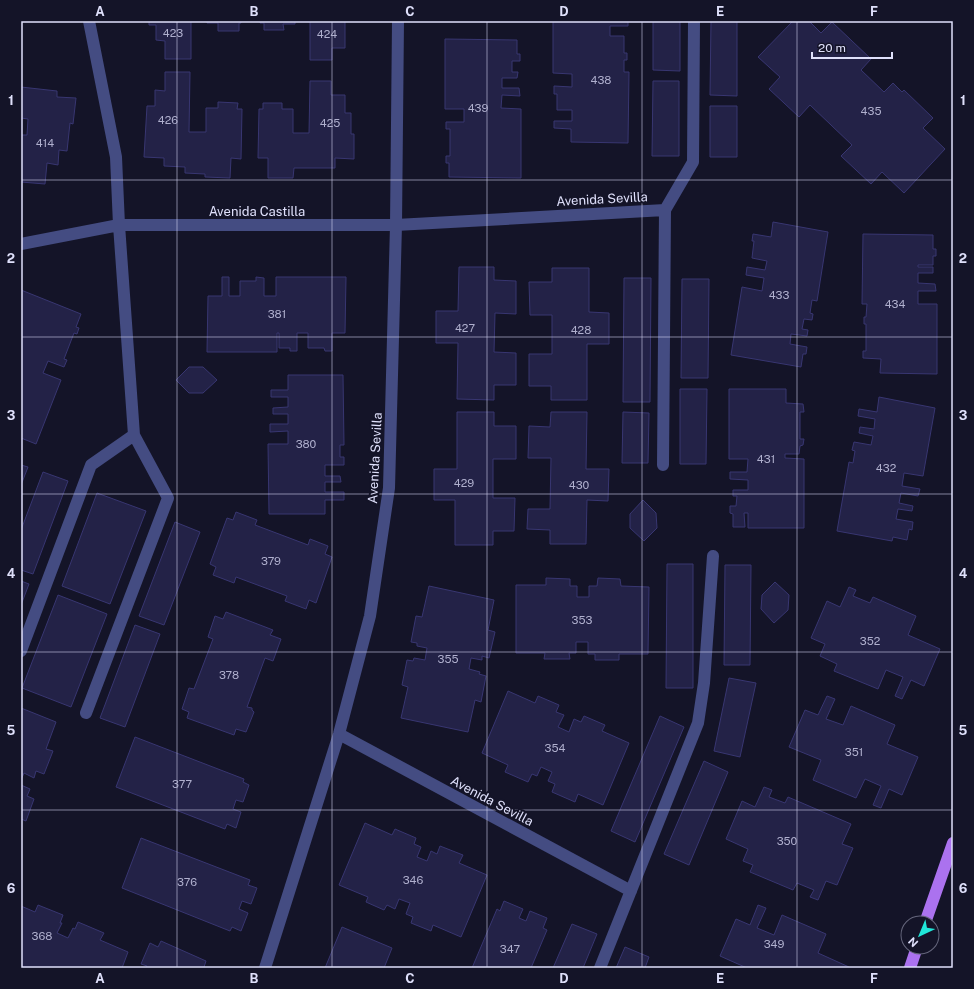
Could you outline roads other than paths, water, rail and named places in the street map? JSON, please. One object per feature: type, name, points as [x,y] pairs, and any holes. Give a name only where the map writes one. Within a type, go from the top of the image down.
[{"type":"main road","points":[[928,915],[953,843]]},
{"type":"main road","points":[[910,968],[914,955]]},
{"type":"street","points":[[86,713],[168,498],[134,435],[119,226],[116,157],[89,21]]},
{"type":"street","name":"Avenida Sevilla","points":[[266,968],[339,734],[370,616],[389,488],[396,225],[398,21]]},
{"type":"street","points":[[663,465],[665,210],[693,162],[694,21]]},
{"type":"street","name":"Avenida Sevilla","points":[[396,225],[665,210]]},
{"type":"street","name":"Avenida Castilla","points":[[21,244],[24,242],[119,226],[396,225]]},
{"type":"street","points":[[21,651],[91,465],[134,435]]},
{"type":"street","points":[[600,968],[698,723],[704,682],[712,556]]},
{"type":"street","name":"Avenida Sevilla","points":[[339,734],[630,891]]}]
